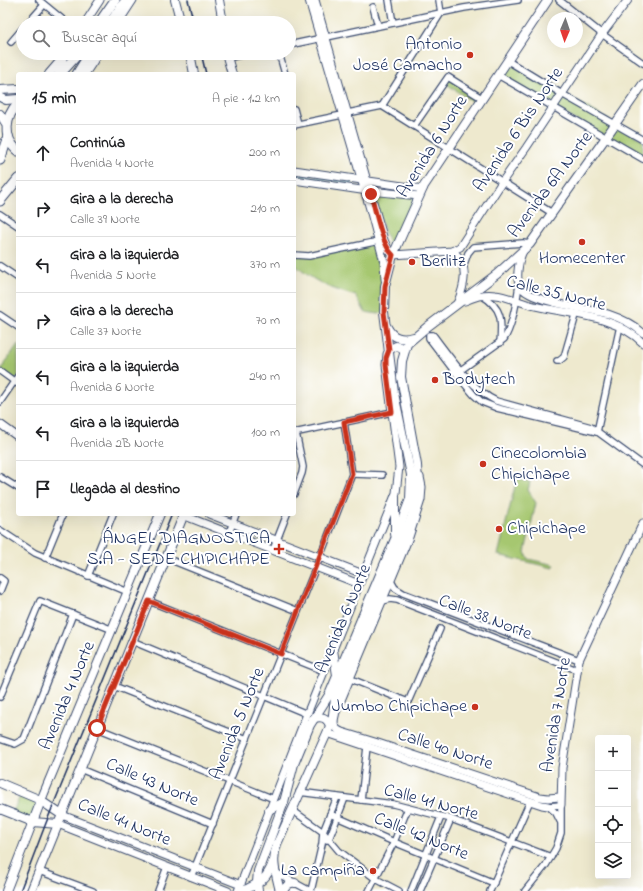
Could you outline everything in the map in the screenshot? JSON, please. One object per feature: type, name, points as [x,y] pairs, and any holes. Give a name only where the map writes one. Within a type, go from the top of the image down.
[{"type":"main road","points":[[104,16],[115,0]]},
{"type":"main road","points":[[115,16],[126,0]]},
{"type":"main road","points":[[175,0],[179,16]]},
{"type":"main road","points":[[219,0],[221,16]]},
{"type":"main road","name":"Avenida 6 Norte","points":[[258,888],[258,871],[284,802],[294,764],[310,716],[329,695],[396,539],[410,499],[410,471],[393,396],[384,312],[385,286],[393,255],[421,192],[481,99],[548,0]]},
{"type":"main road","points":[[51,72],[61,60]]},
{"type":"main road","points":[[60,72],[63,60]]},
{"type":"main road","points":[[62,72],[72,60]]},
{"type":"main road","points":[[80,72],[88,60]]},
{"type":"main road","points":[[189,60],[193,72]]},
{"type":"main road","points":[[228,60],[231,72]]},
{"type":"main road","name":"Avenida 6A Norte","points":[[414,337],[497,274],[530,244],[643,84]]},
{"type":"main road","points":[[0,90],[16,89]]},
{"type":"main road","points":[[0,97],[6,100],[16,100]]},
{"type":"main road","points":[[16,106],[10,113],[7,125],[8,136],[13,147],[16,149]]},
{"type":"main road","points":[[0,114],[7,125]]},
{"type":"main road","points":[[0,160],[8,136]]},
{"type":"main road","points":[[0,201],[16,181]]},
{"type":"main road","points":[[386,322],[389,331],[395,337],[403,339],[414,337]]},
{"type":"main road","name":"Avenida 6 Norte","points":[[280,891],[275,872],[274,858],[277,844],[299,792],[331,724],[335,699],[415,508],[418,492],[418,471],[402,383],[401,368],[407,344],[414,337]]},
{"type":"main road","points":[[389,350],[396,346],[401,347],[404,352]]},
{"type":"main road","points":[[395,497],[396,539]]},
{"type":"main road","name":"Avenida 4 Norte","points":[[6,891],[41,800],[159,516]]},
{"type":"main road","points":[[31,891],[182,516]]},
{"type":"main road","points":[[333,650],[337,677]]},
{"type":"main road","points":[[310,716],[324,718],[331,724]]},
{"type":"main road","points":[[294,764],[299,772],[303,773],[309,771]]},
{"type":"main road","name":"Calle 44 Norte","points":[[0,783],[41,800],[62,815]]},
{"type":"main road","points":[[269,810],[284,802]]},
{"type":"main road","name":"Calle 44 Norte","points":[[0,809],[33,822],[58,824]]},
{"type":"main road","points":[[241,889],[258,888],[269,872],[274,858]]},
{"type":"main road","points":[[283,891],[288,885],[295,883]]},
{"type":"street","points":[[39,0],[58,16]]},
{"type":"street","points":[[90,16],[100,0]]},
{"type":"street","points":[[123,16],[133,0]]},
{"type":"street","points":[[309,0],[323,38],[364,181],[388,249],[393,255],[452,251],[457,254],[463,267],[464,283],[457,304]]},
{"type":"street","points":[[315,0],[323,38]]},
{"type":"street","points":[[389,0],[393,23]]},
{"type":"street","points":[[382,106],[441,13],[439,0]]},
{"type":"street","points":[[296,44],[486,2],[518,0]]},
{"type":"street","points":[[559,0],[602,34],[643,63]]},
{"type":"street","name":"Avenida 6 Bis Norte","points":[[452,251],[460,247],[602,34],[628,0]]},
{"type":"street","points":[[34,16],[44,5]]},
{"type":"street","points":[[373,7],[378,26]]},
{"type":"street","points":[[11,42],[16,36]]},
{"type":"street","points":[[86,72],[89,60]]},
{"type":"street","points":[[281,60],[284,72]]},
{"type":"street","points":[[508,61],[562,94],[643,140]]},
{"type":"street","points":[[498,75],[643,159]]},
{"type":"street","points":[[414,126],[448,77],[481,99]]},
{"type":"street","points":[[296,124],[382,106],[552,213]]},
{"type":"street","points":[[296,170],[421,192]]},
{"type":"street","points":[[296,180],[367,190],[421,192]]},
{"type":"street","points":[[367,190],[384,262],[385,286]]},
{"type":"street","points":[[0,214],[16,225]]},
{"type":"street","points":[[465,239],[475,246],[523,243],[530,244]]},
{"type":"street","points":[[296,255],[308,256],[379,241]]},
{"type":"street","points":[[463,267],[469,251],[475,246]]},
{"type":"street","points":[[458,372],[500,343],[506,336],[519,285],[518,266],[523,251]]},
{"type":"street","points":[[0,266],[16,277]]},
{"type":"street","name":"Calle 35 Norte","points":[[519,285],[525,292],[534,298],[607,314],[627,322],[643,333]]},
{"type":"street","points":[[481,295],[494,304],[498,310],[501,325],[500,343]]},
{"type":"street","name":"Calle 35 Norte","points":[[457,304],[481,295],[495,295],[528,304],[604,320],[620,326],[637,337],[643,343]]},
{"type":"street","points":[[0,315],[16,326]]},
{"type":"street","points":[[557,361],[564,358],[576,315]]},
{"type":"street","points":[[597,432],[620,326]]},
{"type":"street","points":[[597,432],[488,405],[482,402],[474,395],[458,372],[429,338],[429,335],[433,335],[458,372],[489,398],[591,427],[643,465]]},
{"type":"street","points":[[452,361],[471,362]]},
{"type":"street","points":[[471,362],[469,370],[471,382]]},
{"type":"street","points":[[0,371],[16,383],[0,402]]},
{"type":"street","name":"Avenida 6 Norte","points":[[241,889],[269,810],[310,716],[324,671],[395,497],[400,467],[392,412],[393,396]]},
{"type":"street","points":[[296,433],[392,412]]},
{"type":"street","name":"Avenida 5 Norte","points":[[191,877],[352,474],[344,422]]},
{"type":"street","points":[[0,424],[16,436]]},
{"type":"street","points":[[296,437],[303,467],[296,489]]},
{"type":"street","name":"Avenida 6 Norte","points":[[331,724],[351,680],[410,537],[420,504],[422,487],[418,471]]},
{"type":"street","points":[[352,474],[382,475]]},
{"type":"street","points":[[0,477],[16,487]]},
{"type":"street","points":[[45,558],[62,516]]},
{"type":"street","points":[[88,576],[112,516]]},
{"type":"street","points":[[188,516],[359,584]]},
{"type":"street","points":[[214,516],[364,574]]},
{"type":"street","points":[[229,533],[235,516]]},
{"type":"street","points":[[273,550],[286,516]]},
{"type":"street","name":"Avenida 7 Norte","points":[[525,891],[551,857],[559,840],[562,824],[560,797],[562,768],[579,660],[643,522]]},
{"type":"street","points":[[0,530],[45,558],[128,592]]},
{"type":"street","points":[[166,558],[298,611]]},
{"type":"street","points":[[0,591],[2,579]]},
{"type":"street","name":"Calle 38 Norte","points":[[391,581],[397,590],[456,614],[579,660]]},
{"type":"street","name":"Calle 38 Norte","points":[[383,601],[390,599],[397,600],[577,670]]},
{"type":"street","points":[[0,697],[40,601],[113,630]]},
{"type":"street","points":[[149,601],[324,671]]},
{"type":"street","points":[[0,740],[15,744],[24,739],[73,614]]},
{"type":"street","points":[[453,621],[459,619],[459,616],[456,614]]},
{"type":"street","points":[[462,625],[462,619],[467,617]]},
{"type":"street","points":[[351,680],[408,702],[440,629]]},
{"type":"street","points":[[132,641],[310,716]]},
{"type":"street","points":[[114,686],[247,740]]},
{"type":"street","name":"Calle 40 Norte","points":[[331,724],[334,723],[338,730],[342,732],[540,797],[560,797]]},
{"type":"street","name":"Calle 40 Norte","points":[[331,724],[367,747],[542,805],[561,805]]},
{"type":"street","points":[[97,728],[274,799]]},
{"type":"street","points":[[361,800],[367,747]]},
{"type":"street","name":"Calle 43 Norte","points":[[80,769],[213,824]]},
{"type":"street","name":"Calle 41 Norte","points":[[299,792],[393,804],[451,820],[551,857]]},
{"type":"street","points":[[275,872],[310,891],[322,844],[323,832],[337,797]]},
{"type":"street","points":[[322,844],[329,839],[345,798]]},
{"type":"street","points":[[490,891],[530,801]]},
{"type":"street","points":[[548,806],[556,813],[562,824]]},
{"type":"street","points":[[369,891],[394,842],[408,808]]},
{"type":"street","points":[[292,810],[323,832],[339,851],[376,879],[399,891]]},
{"type":"street","name":"Calle 42 Norte","points":[[330,814],[494,883]]},
{"type":"street","name":"Calle 44 Norte","points":[[62,815],[195,868],[241,889]]},
{"type":"street","points":[[411,891],[441,817]]},
{"type":"street","points":[[420,891],[451,820]]},
{"type":"street","name":"Calle 44 Norte","points":[[58,824],[228,891]]},
{"type":"street","points":[[158,891],[167,867]]},
{"type":"street","points":[[39,871],[93,891]]},
{"type":"green space","points":[[508,61],[643,140],[643,159],[498,75]]},
{"type":"green space","points":[[448,77],[480,97],[478,106],[444,82]]},
{"type":"green space","points":[[370,191],[416,195],[393,255]]},
{"type":"green space","points":[[379,241],[384,262],[384,312],[379,314],[365,312],[356,296],[323,284],[301,270],[296,266],[296,256]]},
{"type":"green space","points":[[16,347],[16,379],[14,382],[0,371]]},
{"type":"green space","points":[[514,478],[530,482],[528,490],[536,503],[525,552],[528,559],[555,565],[553,568],[498,555],[516,482],[514,481]]},
{"type":"green space","points":[[22,792],[38,799],[33,822],[12,814]]},
{"type":"waterway","points":[[296,174],[352,183]]},
{"type":"railway","points":[[188,0],[192,16]]},
{"type":"railway","points":[[203,60],[206,72]]},
{"type":"railway","points":[[20,891],[46,823],[171,516]]},
{"type":"place","name":"Antonio José Camacho","points":[[470,55]]},
{"type":"place","name":"Homecenter","points":[[582,242]]},
{"type":"place","name":"Berlitz","points":[[412,262]]},
{"type":"place","name":"Bodytech","points":[[435,380]]},
{"type":"place","name":"Cinecolombia Chipichape","points":[[483,464]]},
{"type":"place","name":"Chipichape","points":[[499,529]]},
{"type":"place","name":"ÁNGEL DIAGNOSTICA S.A - SEDE CHIPICHAPE","points":[[279,549]]},
{"type":"place","name":"Jumbo Chipichape","points":[[475,707]]},
{"type":"place","name":"La campiña","points":[[373,871]]},
{"type":"route","points":[[97,728],[149,601],[281,654],[352,474],[344,422],[392,412],[386,365],[386,358],[389,350],[384,312],[385,286],[393,255],[390,253],[384,240],[371,194]]}]
